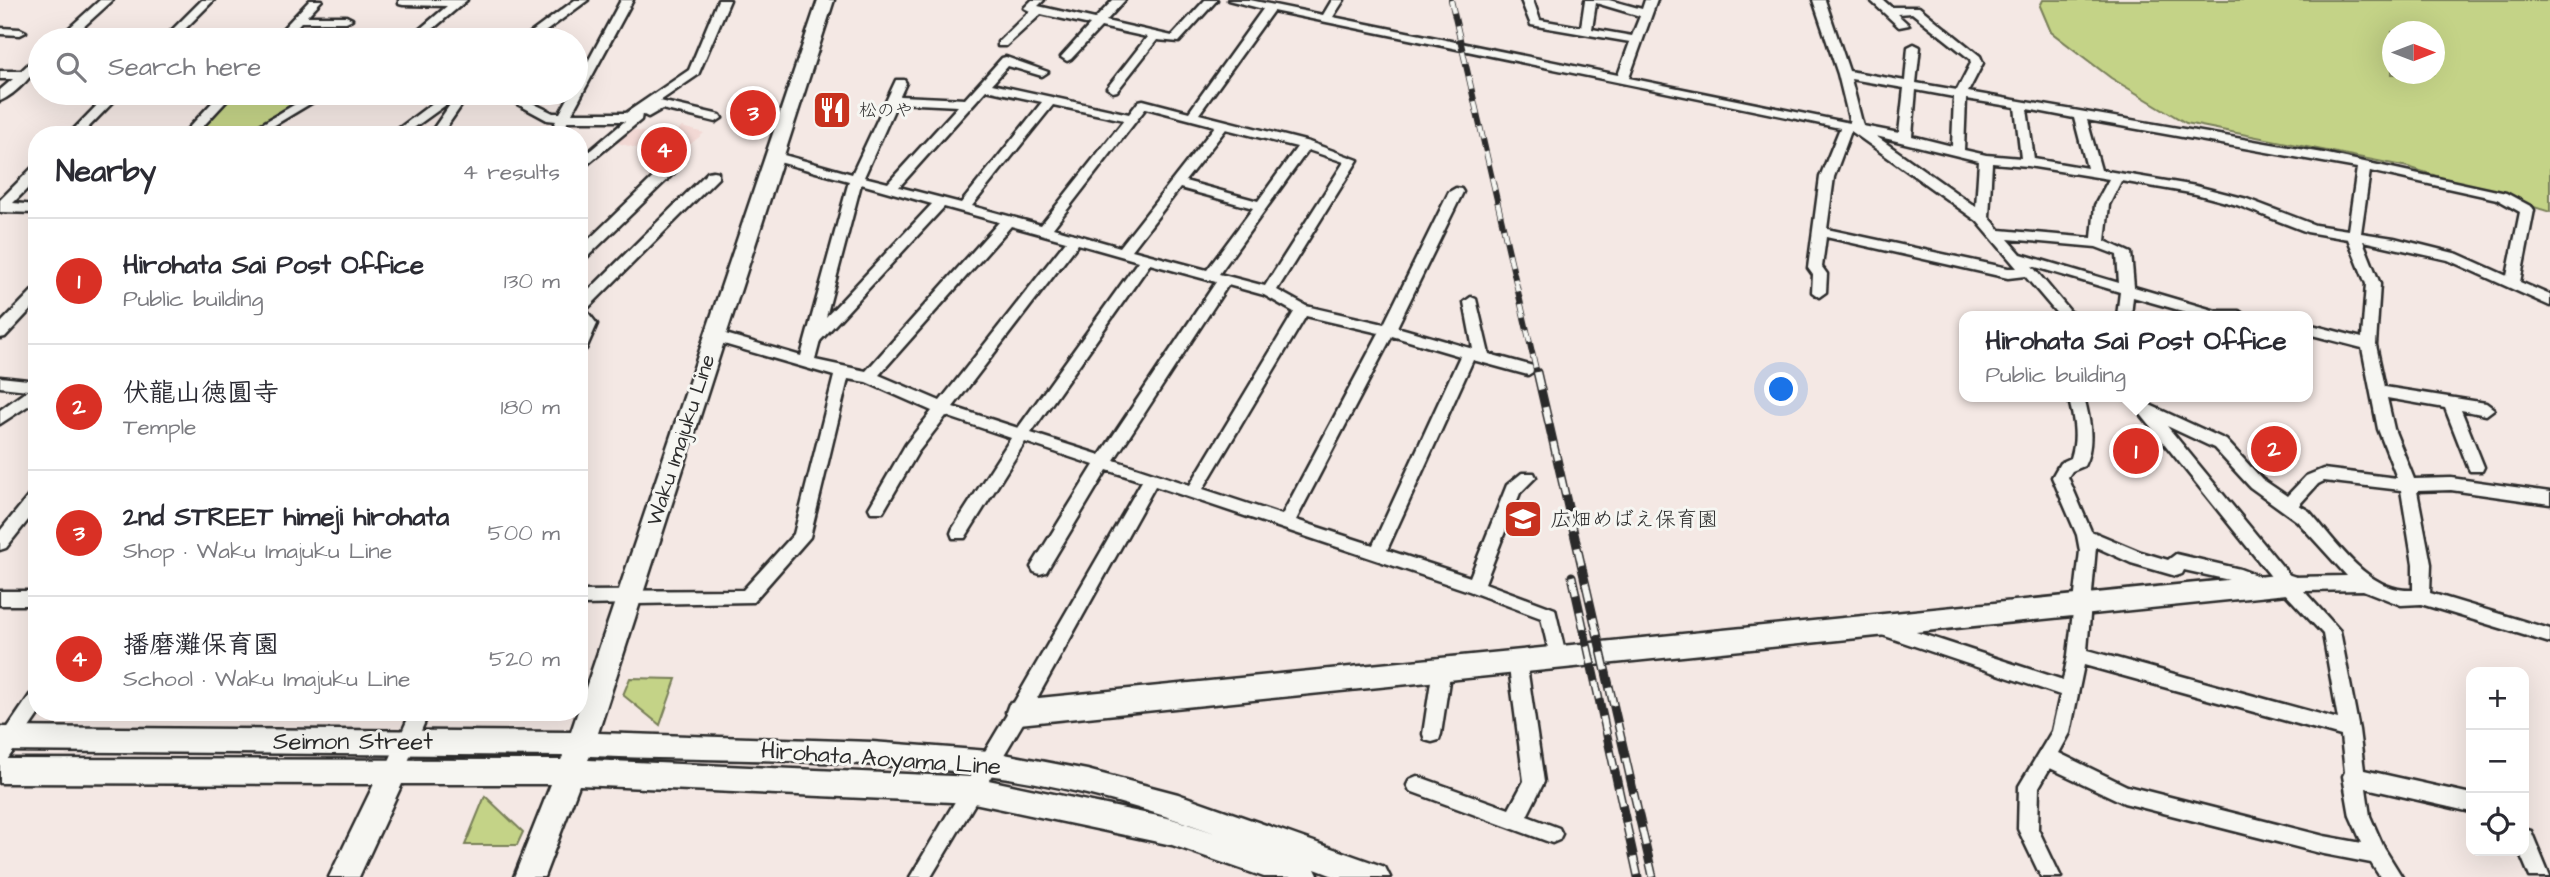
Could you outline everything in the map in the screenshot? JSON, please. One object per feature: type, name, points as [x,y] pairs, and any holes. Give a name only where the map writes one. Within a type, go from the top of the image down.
[{"type":"main road","name":"Waku Imajuku Line","points":[[529,877],[581,744],[826,0]]},
{"type":"main road","points":[[1019,712],[2275,585]]},
{"type":"main road","name":"Seimon Street","points":[[3,744],[581,744]]},
{"type":"main road","name":"Hirohata Aoyama Line","points":[[581,744],[872,754],[989,763],[1087,783],[1178,807],[1375,877]]},
{"type":"main road","name":"Seimon Street","points":[[0,771],[570,772]]},
{"type":"main road","points":[[344,877],[394,772]]},
{"type":"main road","name":"Hirohata Aoyama Line","points":[[570,772],[974,790],[1172,832],[1304,877]]},
{"type":"street","points":[[76,28],[107,0]]},
{"type":"street","points":[[180,28],[208,0]]},
{"type":"street","points":[[289,28],[316,0]]},
{"type":"street","points":[[544,28],[582,0]]},
{"type":"street","points":[[588,74],[627,0]]},
{"type":"street","points":[[588,159],[633,117],[694,72],[724,0]]},
{"type":"street","points":[[1067,57],[1119,0]]},
{"type":"street","points":[[1002,44],[1038,5],[1097,23],[1175,40],[1212,0]]},
{"type":"street","points":[[1234,0],[1905,138],[1986,159],[2028,162],[2116,179],[2196,190],[2242,202],[2312,229],[2394,242],[2453,257],[2550,301]]},
{"type":"street","points":[[1326,20],[1338,0]]},
{"type":"street","points":[[1527,0],[1535,23],[1637,40]]},
{"type":"street","points":[[1586,32],[1594,0],[1647,14]]},
{"type":"street","points":[[1622,81],[1651,0]]},
{"type":"street","points":[[1819,0],[1844,74],[1853,128],[1827,177],[1815,268],[1820,274],[1819,292]]},
{"type":"street","points":[[1876,0],[1903,25]]},
{"type":"street","points":[[404,2],[460,1]]},
{"type":"street","points":[[427,28],[460,1]]},
{"type":"street","points":[[1192,116],[1270,8]]},
{"type":"street","points":[[1888,11],[1915,9],[1976,58],[1977,63],[1960,96],[1958,151]]},
{"type":"street","points":[[298,19],[346,19]]},
{"type":"street","points":[[0,31],[20,32]]},
{"type":"street","points":[[1113,88],[1155,35]]},
{"type":"street","points":[[1905,138],[1914,47]]},
{"type":"street","points":[[890,189],[1006,61],[1042,72]]},
{"type":"street","points":[[0,97],[28,71]]},
{"type":"street","points":[[1844,74],[2364,166],[2501,196],[2527,210],[2513,284]]},
{"type":"street","points":[[0,75],[28,75]]},
{"type":"street","points":[[807,362],[856,179],[900,83]]},
{"type":"street","points":[[983,86],[1132,118]]},
{"type":"street","points":[[891,99],[968,103]]},
{"type":"street","points":[[962,209],[1050,100]]},
{"type":"street","points":[[1043,232],[1143,104],[1305,145],[1352,160],[1269,292]]},
{"type":"street","points":[[83,126],[104,105]]},
{"type":"street","points":[[197,126],[217,105]]},
{"type":"street","points":[[265,126],[301,105]]},
{"type":"street","points":[[408,126],[437,105]]},
{"type":"street","points":[[441,126],[456,105]]},
{"type":"street","points":[[527,105],[551,117],[564,119],[643,117],[660,105],[716,118]]},
{"type":"street","points":[[560,126],[571,105]]},
{"type":"street","points":[[2021,107],[2028,162]]},
{"type":"street","points":[[2080,117],[2095,173]]},
{"type":"street","points":[[1123,252],[1223,124]]},
{"type":"street","points":[[1853,128],[1982,218],[2020,258],[2063,311]]},
{"type":"street","points":[[1041,567],[1262,206],[1305,145]]},
{"type":"street","points":[[774,156],[1073,241],[1269,292],[1301,310],[1388,330],[1528,370]]},
{"type":"street","points":[[1982,218],[1986,159]]},
{"type":"street","points":[[588,248],[674,165]]},
{"type":"street","points":[[2364,166],[2354,237],[2372,284],[2369,345],[2386,429],[2408,485],[2422,564],[2421,597]]},
{"type":"street","points":[[588,301],[713,175]]},
{"type":"street","points":[[2098,243],[2102,205],[2116,179]]},
{"type":"street","points":[[1,207],[28,180]]},
{"type":"street","points":[[1177,183],[1262,206]]},
{"type":"street","points":[[1286,523],[1388,330],[1456,192]]},
{"type":"street","points":[[814,339],[940,203]]},
{"type":"street","points":[[1,207],[28,208]]},
{"type":"street","points":[[869,377],[1007,222]]},
{"type":"street","points":[[1821,232],[2008,273],[2029,271]]},
{"type":"street","points":[[1999,234],[2098,243],[2124,253],[2127,290],[2124,311]]},
{"type":"street","points":[[877,508],[912,448],[1073,241]]},
{"type":"street","points":[[2020,258],[2199,311]]},
{"type":"street","points":[[959,533],[1022,434],[1146,259]]},
{"type":"street","points":[[1377,554],[1476,355],[1471,302]]},
{"type":"street","points":[[0,332],[28,303]]},
{"type":"street","points":[[1193,493],[1301,310]]},
{"type":"street","points":[[2313,330],[2369,345]]},
{"type":"street","points":[[715,336],[842,373],[869,377],[943,409],[1475,586],[1549,614],[1557,656]]},
{"type":"street","points":[[588,598],[747,597],[802,537],[842,373]]},
{"type":"street","points":[[0,382],[28,385]]},
{"type":"street","points":[[2377,391],[2486,409]]},
{"type":"street","points":[[0,418],[28,398]]},
{"type":"street","points":[[2051,877],[2028,829],[2029,786],[2062,733],[2077,655],[2088,551],[2085,535],[2060,477],[2066,467],[2078,462],[2082,453],[2082,423],[2077,402]]},
{"type":"street","points":[[2137,402],[2275,585],[2331,631],[2350,730],[2353,776],[2360,816],[2377,855],[2392,877]]},
{"type":"street","points":[[2139,402],[2220,444],[2256,483],[2303,516],[2364,583]]},
{"type":"street","points":[[2451,404],[2476,467]]},
{"type":"street","points":[[2287,507],[2312,480],[2323,475],[2408,485],[2451,484],[2550,498]]},
{"type":"street","points":[[1475,586],[1513,489],[1528,477]]},
{"type":"street","points":[[920,877],[974,790],[1151,479]]},
{"type":"street","points":[[0,543],[28,508]]},
{"type":"street","points":[[2085,535],[2137,558],[2176,569],[2176,561],[2275,585],[2364,583],[2402,598],[2421,597],[2550,636]]},
{"type":"street","points":[[0,598],[28,598]]},
{"type":"street","points":[[1876,626],[2069,690]]},
{"type":"street","points":[[2077,655],[2350,730]]},
{"type":"street","points":[[1514,818],[1534,782],[1517,660]]},
{"type":"street","points":[[1432,734],[1442,668]]},
{"type":"street","points":[[3,744],[28,712]]},
{"type":"street","points":[[394,772],[416,721]]},
{"type":"street","points":[[2047,757],[2124,794],[2324,845],[2377,855]]},
{"type":"street","points":[[2353,776],[2466,802]]},
{"type":"street","points":[[1417,785],[1552,834]]},
{"type":"street","points":[[2529,850],[2540,877]]},
{"type":"shaded area","points":[[682,127],[704,133],[674,158],[614,142],[630,129],[667,139]]},
{"type":"green space","points":[[2043,0],[2550,0],[2550,212],[2408,167],[2186,123],[2111,78],[2051,32],[2040,6]]},
{"type":"green space","points":[[224,105],[295,105],[259,126],[204,126]]},
{"type":"green space","points":[[630,678],[676,679],[660,725],[623,695]]},
{"type":"green space","points":[[485,796],[523,832],[517,845],[465,845]]},
{"type":"railway","points":[[1451,0],[1537,374]]},
{"type":"railway","points":[[1537,372],[1653,877]]},
{"type":"railway","points":[[1572,576],[1638,877]]},
{"type":"place","name":"松のや","points":[[832,110]]},
{"type":"place","name":"2nd STREET himeji hirohata","points":[[753,113]]},
{"type":"place","name":"播磨灘保育園","points":[[664,150]]},
{"type":"place","name":"伏龍山徳圓寺","points":[[2274,449]]},
{"type":"place","name":"Hirohata Sai Post Office","points":[[2136,451]]},
{"type":"place","name":"広畑めばえ保育園","points":[[1523,519]]}]
